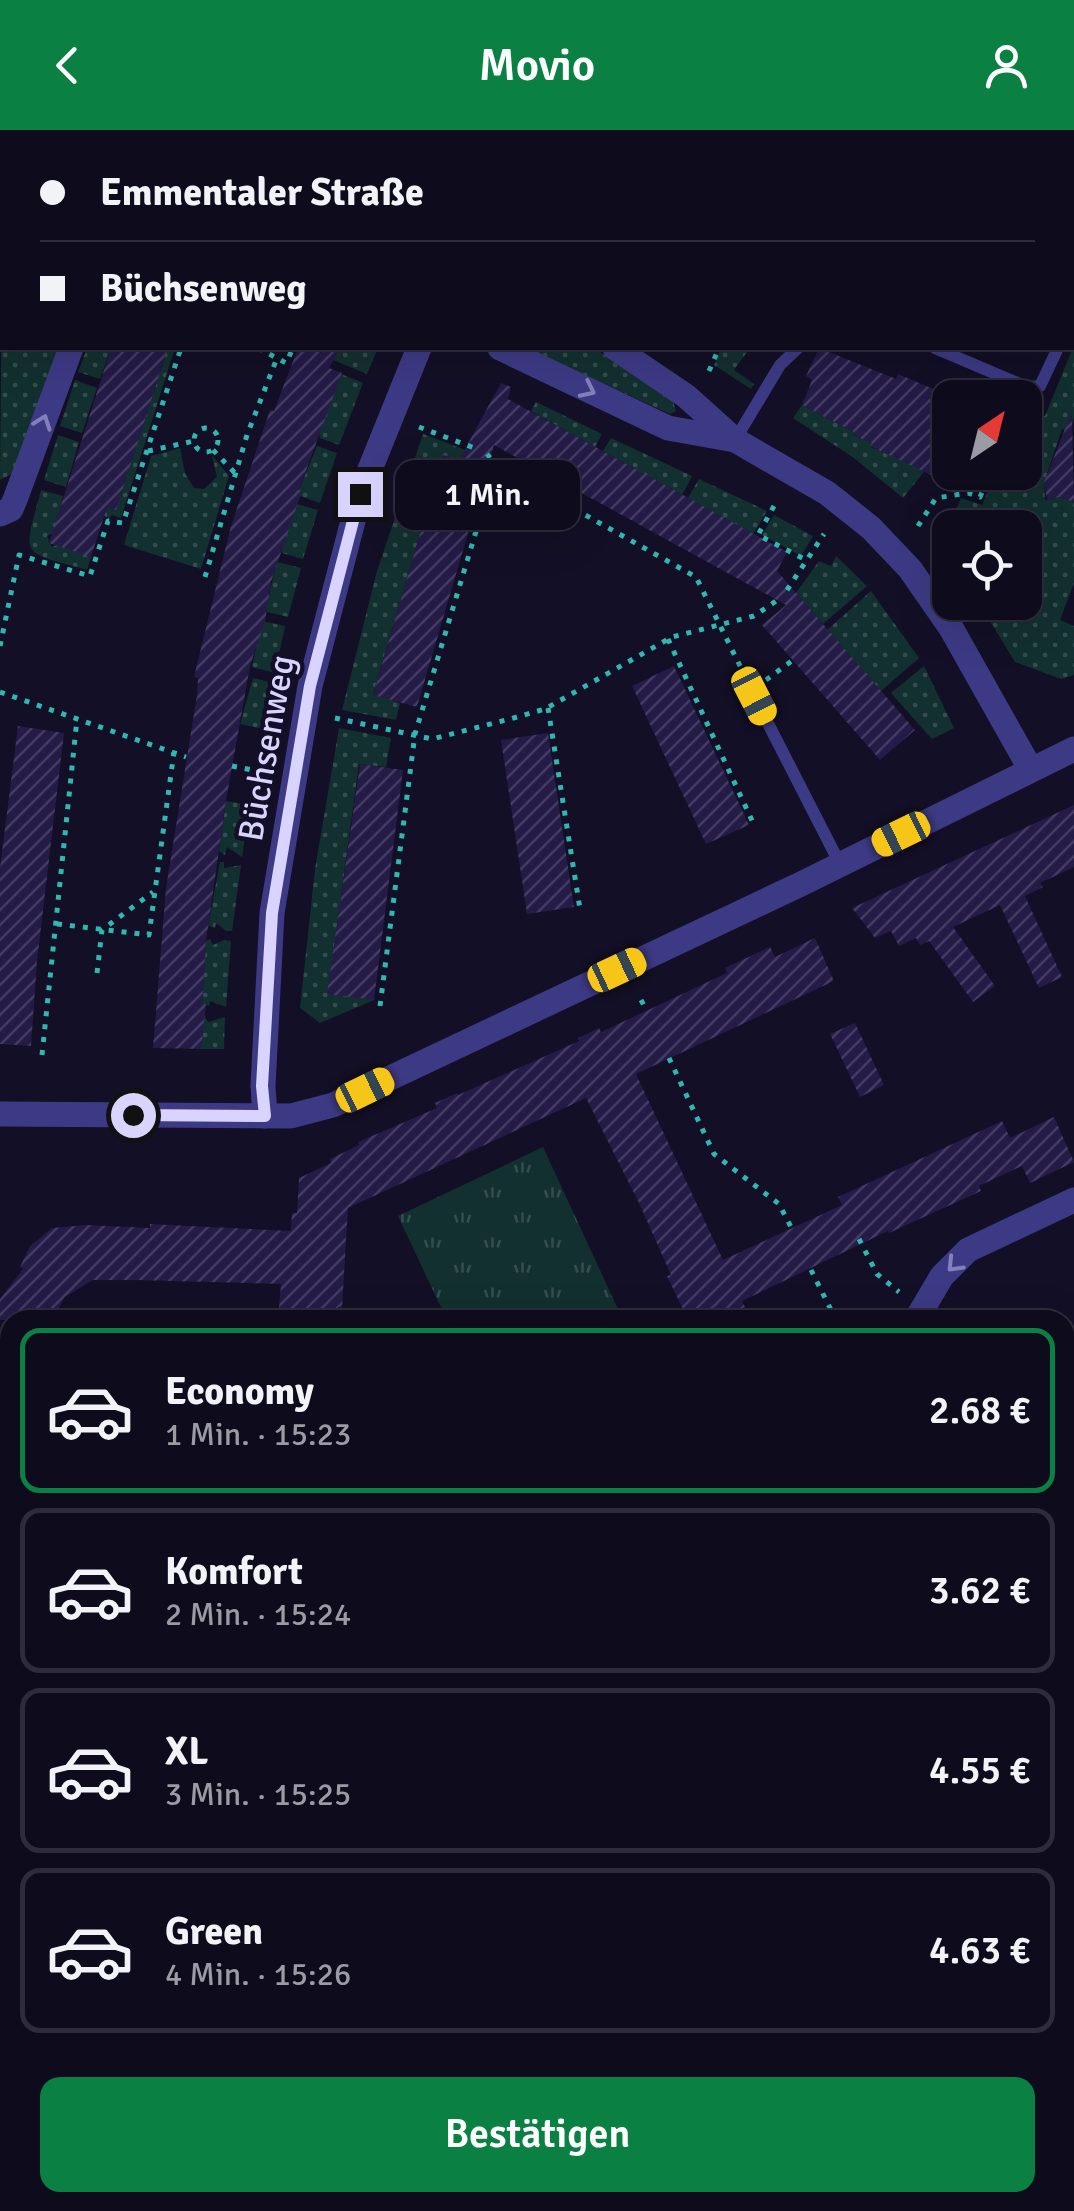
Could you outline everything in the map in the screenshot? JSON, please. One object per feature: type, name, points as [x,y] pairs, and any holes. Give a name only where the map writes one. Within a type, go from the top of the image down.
[{"type":"street","points":[[0,514],[10,509],[16,498],[70,350]]},
{"type":"street","name":"Büchsenweg","points":[[265,1116],[262,1086],[272,913],[310,686],[360,494],[418,350]]},
{"type":"street","points":[[504,350],[668,428],[735,440]]},
{"type":"street","points":[[618,350],[686,396],[735,440],[827,494],[871,528],[910,570],[951,628],[1031,770]]},
{"type":"street","points":[[0,1114],[290,1116],[334,1106],[1074,750]]},
{"type":"street","points":[[922,1310],[942,1276],[968,1250],[1074,1200]]},
{"type":"lane","points":[[735,440],[780,365],[796,350]]},
{"type":"lane","points":[[940,350],[1027,387],[1040,386],[1057,350]]},
{"type":"lane","points":[[753,694],[840,864]]},
{"type":"path","points":[[0,646],[19,555],[90,576],[108,521],[123,523],[181,350]]},
{"type":"path","points":[[262,350],[286,363],[292,350]]},
{"type":"path","points":[[709,371],[717,350]]},
{"type":"path","points":[[205,577],[277,358]]},
{"type":"path","points":[[419,427],[477,449]]},
{"type":"path","points":[[194,441],[198,430],[209,428],[218,436],[213,450]]},
{"type":"path","points":[[147,451],[194,441]]},
{"type":"path","points":[[194,441],[201,451],[213,450]]},
{"type":"path","points":[[213,450],[236,474]]},
{"type":"path","points":[[487,454],[496,465],[696,577],[753,694],[793,660]]},
{"type":"path","points":[[380,1006],[415,734],[496,465]]},
{"type":"path","points":[[918,526],[936,498],[968,493],[980,498],[983,490]]},
{"type":"path","points":[[774,506],[758,535],[808,561]]},
{"type":"path","points":[[787,590],[824,534]]},
{"type":"path","points":[[335,718],[432,739],[548,708],[668,639],[754,616],[779,598]]},
{"type":"path","points":[[668,639],[755,827]]},
{"type":"path","points":[[0,692],[186,756]]},
{"type":"path","points":[[548,708],[580,909]]},
{"type":"path","points":[[42,1055],[77,719]]},
{"type":"path","points":[[56,924],[149,935],[174,752]]},
{"type":"path","points":[[232,766],[262,772]]},
{"type":"path","points":[[97,972],[102,930],[154,891]]},
{"type":"path","points":[[641,1000],[647,1011]]},
{"type":"path","points":[[669,1058],[714,1154],[779,1204],[792,1229]]},
{"type":"path","points":[[859,1240],[877,1274],[899,1292]]},
{"type":"path","points":[[811,1270],[831,1310]]},
{"type":"green space","points":[[1,350],[58,350],[15,472],[0,480]]},
{"type":"green space","points":[[86,350],[110,350],[100,379],[78,372]]},
{"type":"green space","points":[[167,350],[174,350],[121,518],[104,516],[107,507],[116,509]]},
{"type":"green space","points":[[339,350],[377,350],[367,374],[333,360]]},
{"type":"green space","points":[[530,350],[597,350],[673,401],[676,411],[670,414]]},
{"type":"green space","points":[[720,350],[749,350],[734,370],[754,384],[751,389],[714,365]]},
{"type":"green space","points":[[1074,350],[1074,418],[1069,431],[1062,429],[1044,483],[1045,500],[1059,497],[1074,502],[1074,583],[1060,620],[1074,626],[1074,675],[1061,679],[1015,662],[989,620],[1042,620],[1042,510],[956,510],[961,498],[982,505],[989,490],[1042,490],[1042,416]]},
{"type":"green space","points":[[341,374],[363,383],[339,445],[320,438],[319,432]]},
{"type":"green space","points":[[75,380],[97,388],[82,433],[60,426]]},
{"type":"green space","points":[[536,402],[602,434],[595,447],[531,411]]},
{"type":"green space","points":[[802,405],[854,432],[853,435],[872,443],[871,447],[924,470],[923,473],[903,498],[854,458],[793,418]]},
{"type":"green space","points":[[423,434],[476,454],[473,463],[443,456],[373,694],[400,703],[396,720],[342,710],[377,571]]},
{"type":"green space","points":[[58,435],[79,442],[66,487],[44,480]]},
{"type":"green space","points":[[611,438],[692,476],[682,495],[603,451]]},
{"type":"green space","points":[[317,446],[337,453],[320,503],[300,496],[299,490]]},
{"type":"green space","points":[[180,448],[185,473],[194,488],[204,489],[217,477],[212,455],[229,476],[201,569],[124,545],[151,456]]},
{"type":"green space","points":[[699,479],[767,511],[753,534],[688,498]]},
{"type":"green space","points":[[41,490],[63,496],[55,532],[47,536],[52,547],[59,544],[91,557],[87,570],[48,559],[31,548],[29,540]]},
{"type":"green space","points":[[297,504],[318,510],[303,559],[282,553]]},
{"type":"green space","points":[[774,515],[813,536],[801,556],[762,535]]},
{"type":"green space","points":[[836,556],[867,586],[823,624],[798,595],[793,597],[819,561],[831,566]]},
{"type":"green space","points":[[277,562],[301,568],[288,617],[267,612],[266,607]]},
{"type":"green space","points":[[871,591],[919,658],[881,691],[827,630]]},
{"type":"green space","points":[[262,621],[285,626],[275,673],[252,667]]},
{"type":"green space","points":[[924,666],[954,728],[932,739],[891,693]]},
{"type":"green space","points":[[253,678],[273,683],[263,729],[240,724]]},
{"type":"green space","points":[[339,728],[391,738],[386,767],[359,764],[338,918],[374,1000],[320,1023],[300,1008],[315,869]]},
{"type":"green space","points":[[226,801],[250,805],[242,857],[227,847],[225,855],[219,851]]},
{"type":"green space","points":[[220,862],[224,862],[224,868],[241,865],[232,931],[216,923],[215,928],[208,926]]},
{"type":"green space","points":[[210,939],[213,945],[231,941],[226,1007],[210,1001],[209,1006],[202,1004],[206,941]]},
{"type":"green space","points":[[204,1015],[208,1022],[225,1017],[224,1049],[201,1049]]},
{"type":"green space","points":[[543,1147],[618,1310],[442,1310],[398,1216]]},
{"type":"building","points":[[110,350],[167,350],[116,510],[107,507],[91,557],[49,543]]},
{"type":"building","points":[[297,350],[339,350],[329,368],[342,373],[299,490],[302,491],[271,582],[265,621],[250,666],[206,941],[201,1049],[153,1048],[166,888],[197,695],[198,678],[194,677],[231,526],[270,410],[274,411]]},
{"type":"building","points":[[818,350],[824,350],[896,379],[898,374],[932,388],[932,475],[870,446],[872,443],[853,435],[854,432],[802,405],[812,380],[806,376]]},
{"type":"building","points":[[501,383],[511,387],[508,399],[787,552],[777,571],[915,730],[880,760],[762,625],[786,605],[494,445],[417,707],[373,695],[443,455],[459,460]]},
{"type":"building","points":[[1072,411],[1074,502],[1059,497],[1047,500],[1044,482]]},
{"type":"building","points":[[674,666],[749,825],[706,844],[632,686]]},
{"type":"building","points":[[18,726],[64,733],[31,1046],[0,1044],[0,868]]},
{"type":"building","points":[[548,733],[574,907],[527,914],[501,740]]},
{"type":"building","points":[[360,764],[403,770],[374,1000],[327,994]]},
{"type":"building","points":[[1074,805],[1074,867],[1040,883],[1043,887],[1025,896],[1062,977],[1039,988],[1000,905],[953,927],[995,986],[973,1002],[929,941],[920,945],[916,938],[899,946],[891,931],[875,938],[852,908]]},
{"type":"building","points":[[815,938],[834,981],[636,1074],[723,1260],[842,1205],[838,1197],[1002,1121],[1010,1138],[1054,1117],[1074,1162],[1030,1183],[1022,1166],[979,1186],[981,1191],[742,1301],[745,1307],[739,1310],[683,1310],[639,1203],[586,1098],[348,1208],[342,1308],[338,1310],[279,1310],[281,1284],[93,1280],[65,1297],[58,1310],[0,1310],[0,1299],[23,1269],[20,1267],[30,1246],[52,1228],[150,1228],[150,1224],[291,1231],[292,1213],[297,1213],[299,1178],[331,1163],[330,1159],[359,1145],[358,1142],[437,1108],[435,1103],[727,973],[725,968],[770,947],[775,957]]},
{"type":"building","points":[[855,1023],[884,1085],[860,1097],[830,1034]]},
{"type":"route","points":[[133,1115],[265,1116],[262,1086],[272,913],[310,686],[360,494]]}]
